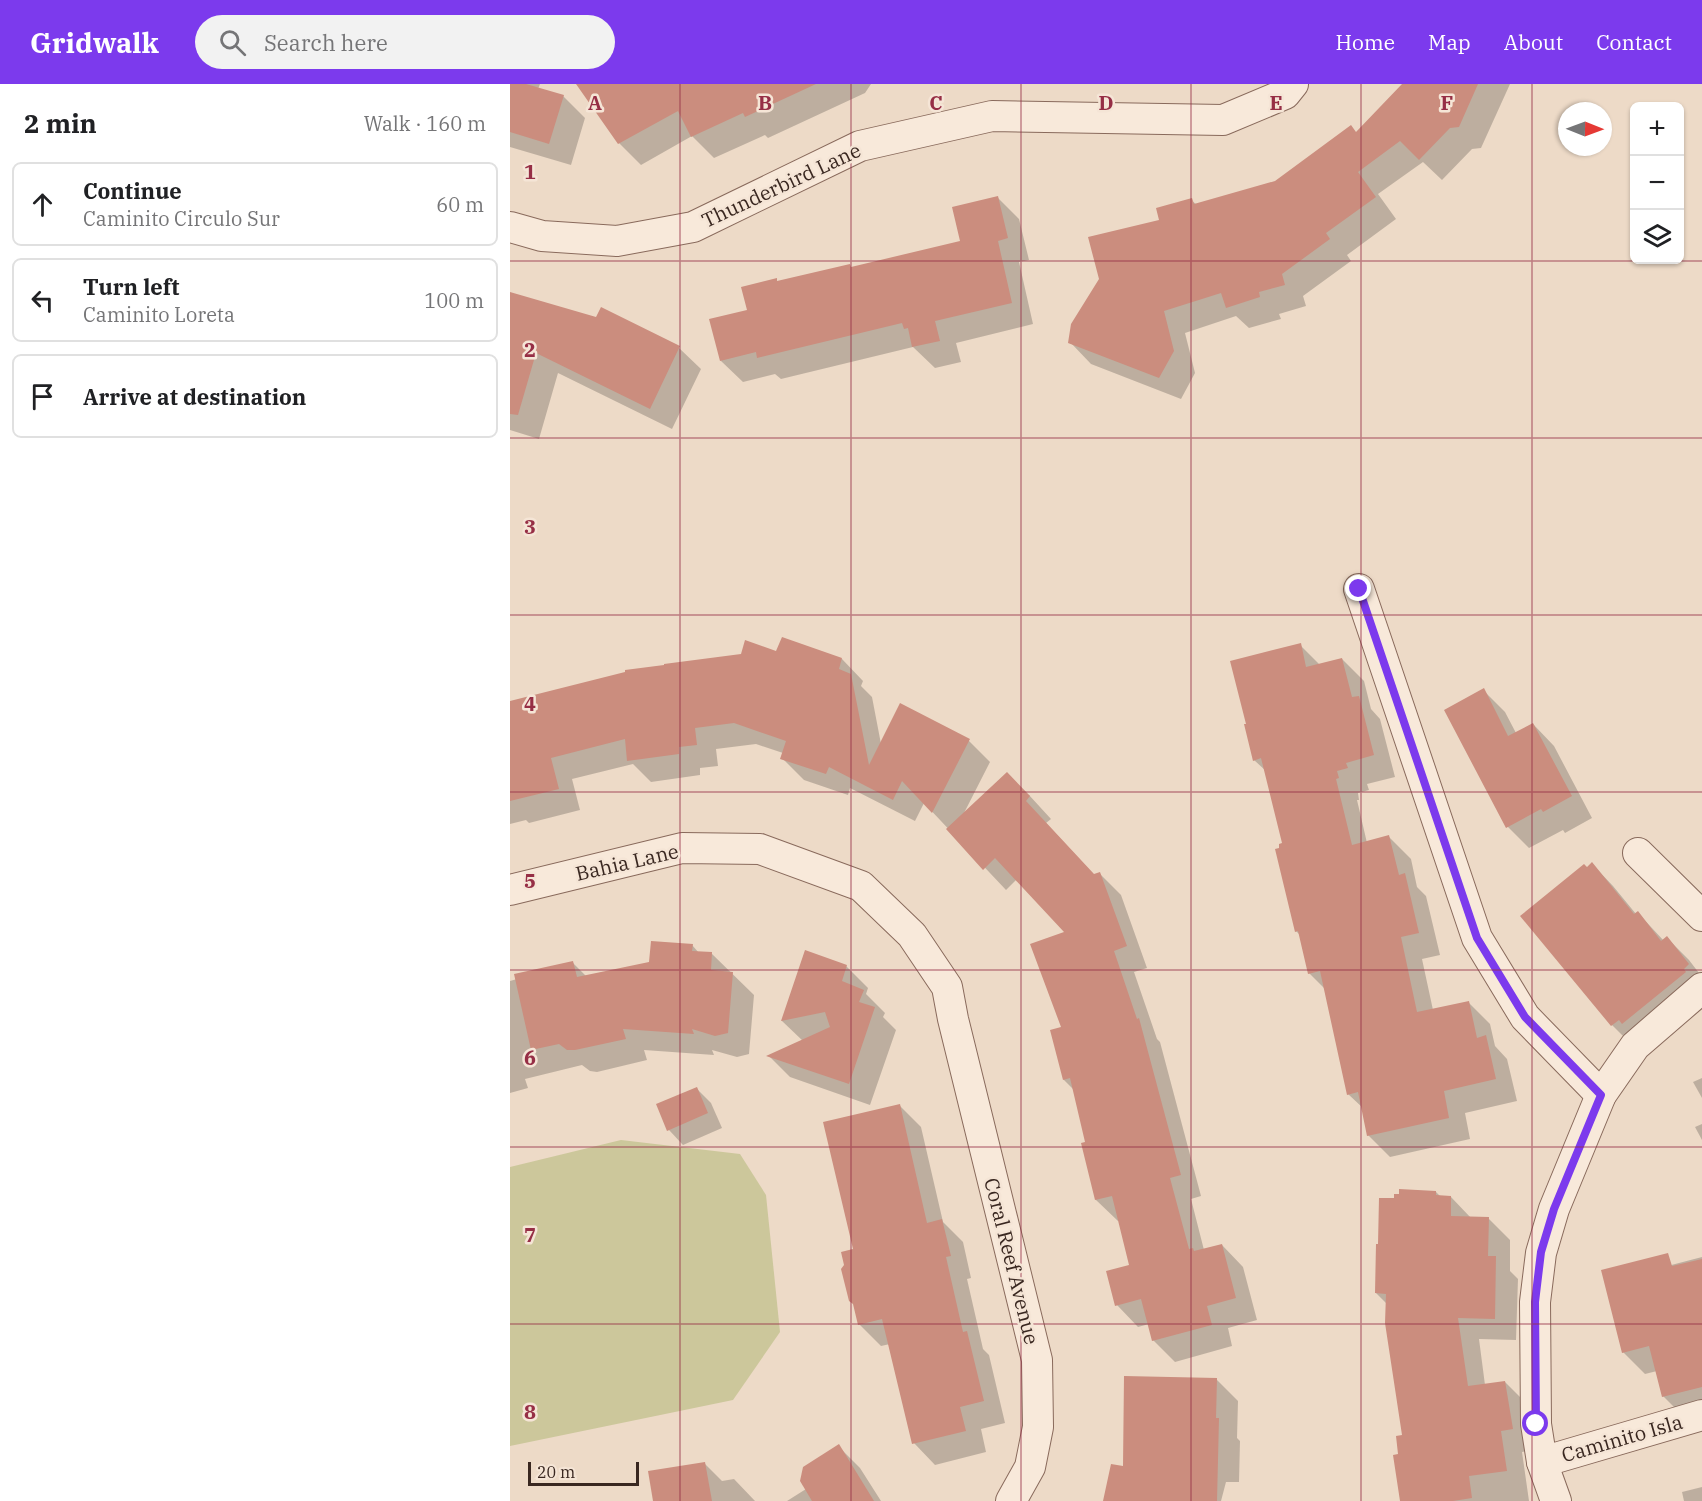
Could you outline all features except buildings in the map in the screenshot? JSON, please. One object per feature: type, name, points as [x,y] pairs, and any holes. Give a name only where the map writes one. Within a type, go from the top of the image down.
[{"type":"street","name":"Thunderbird Lane","points":[[510,227],[542,236],[617,241],[693,227],[860,146],[992,116],[1223,120],[1285,94],[1293,84]]},
{"type":"street","points":[[1359,589],[1477,938],[1525,1017],[1601,1095]]},
{"type":"street","name":"Bahia Lane","points":[[510,890],[682,848],[760,849],[861,886],[912,935],[947,987],[953,1019]]},
{"type":"street","points":[[1638,853],[1702,916]]},
{"type":"street","points":[[1556,1501],[1542,1462],[1536,1424],[1535,1302],[1541,1252],[1554,1209],[1601,1095],[1635,1046],[1702,988]]},
{"type":"street","name":"Coral Reef Avenue","points":[[953,1019],[1037,1360],[1038,1427],[1030,1467],[1011,1501]]},
{"type":"street","name":"Caminito Isla","points":[[1542,1462],[1702,1415]]},
{"type":"shaded area","points":[[621,1140],[740,1154],[766,1195],[780,1332],[733,1400],[510,1446],[510,1167]]},
{"type":"route","points":[[1359,589],[1477,938],[1525,1017],[1601,1095],[1554,1209],[1541,1252],[1535,1302],[1536,1424]]}]
